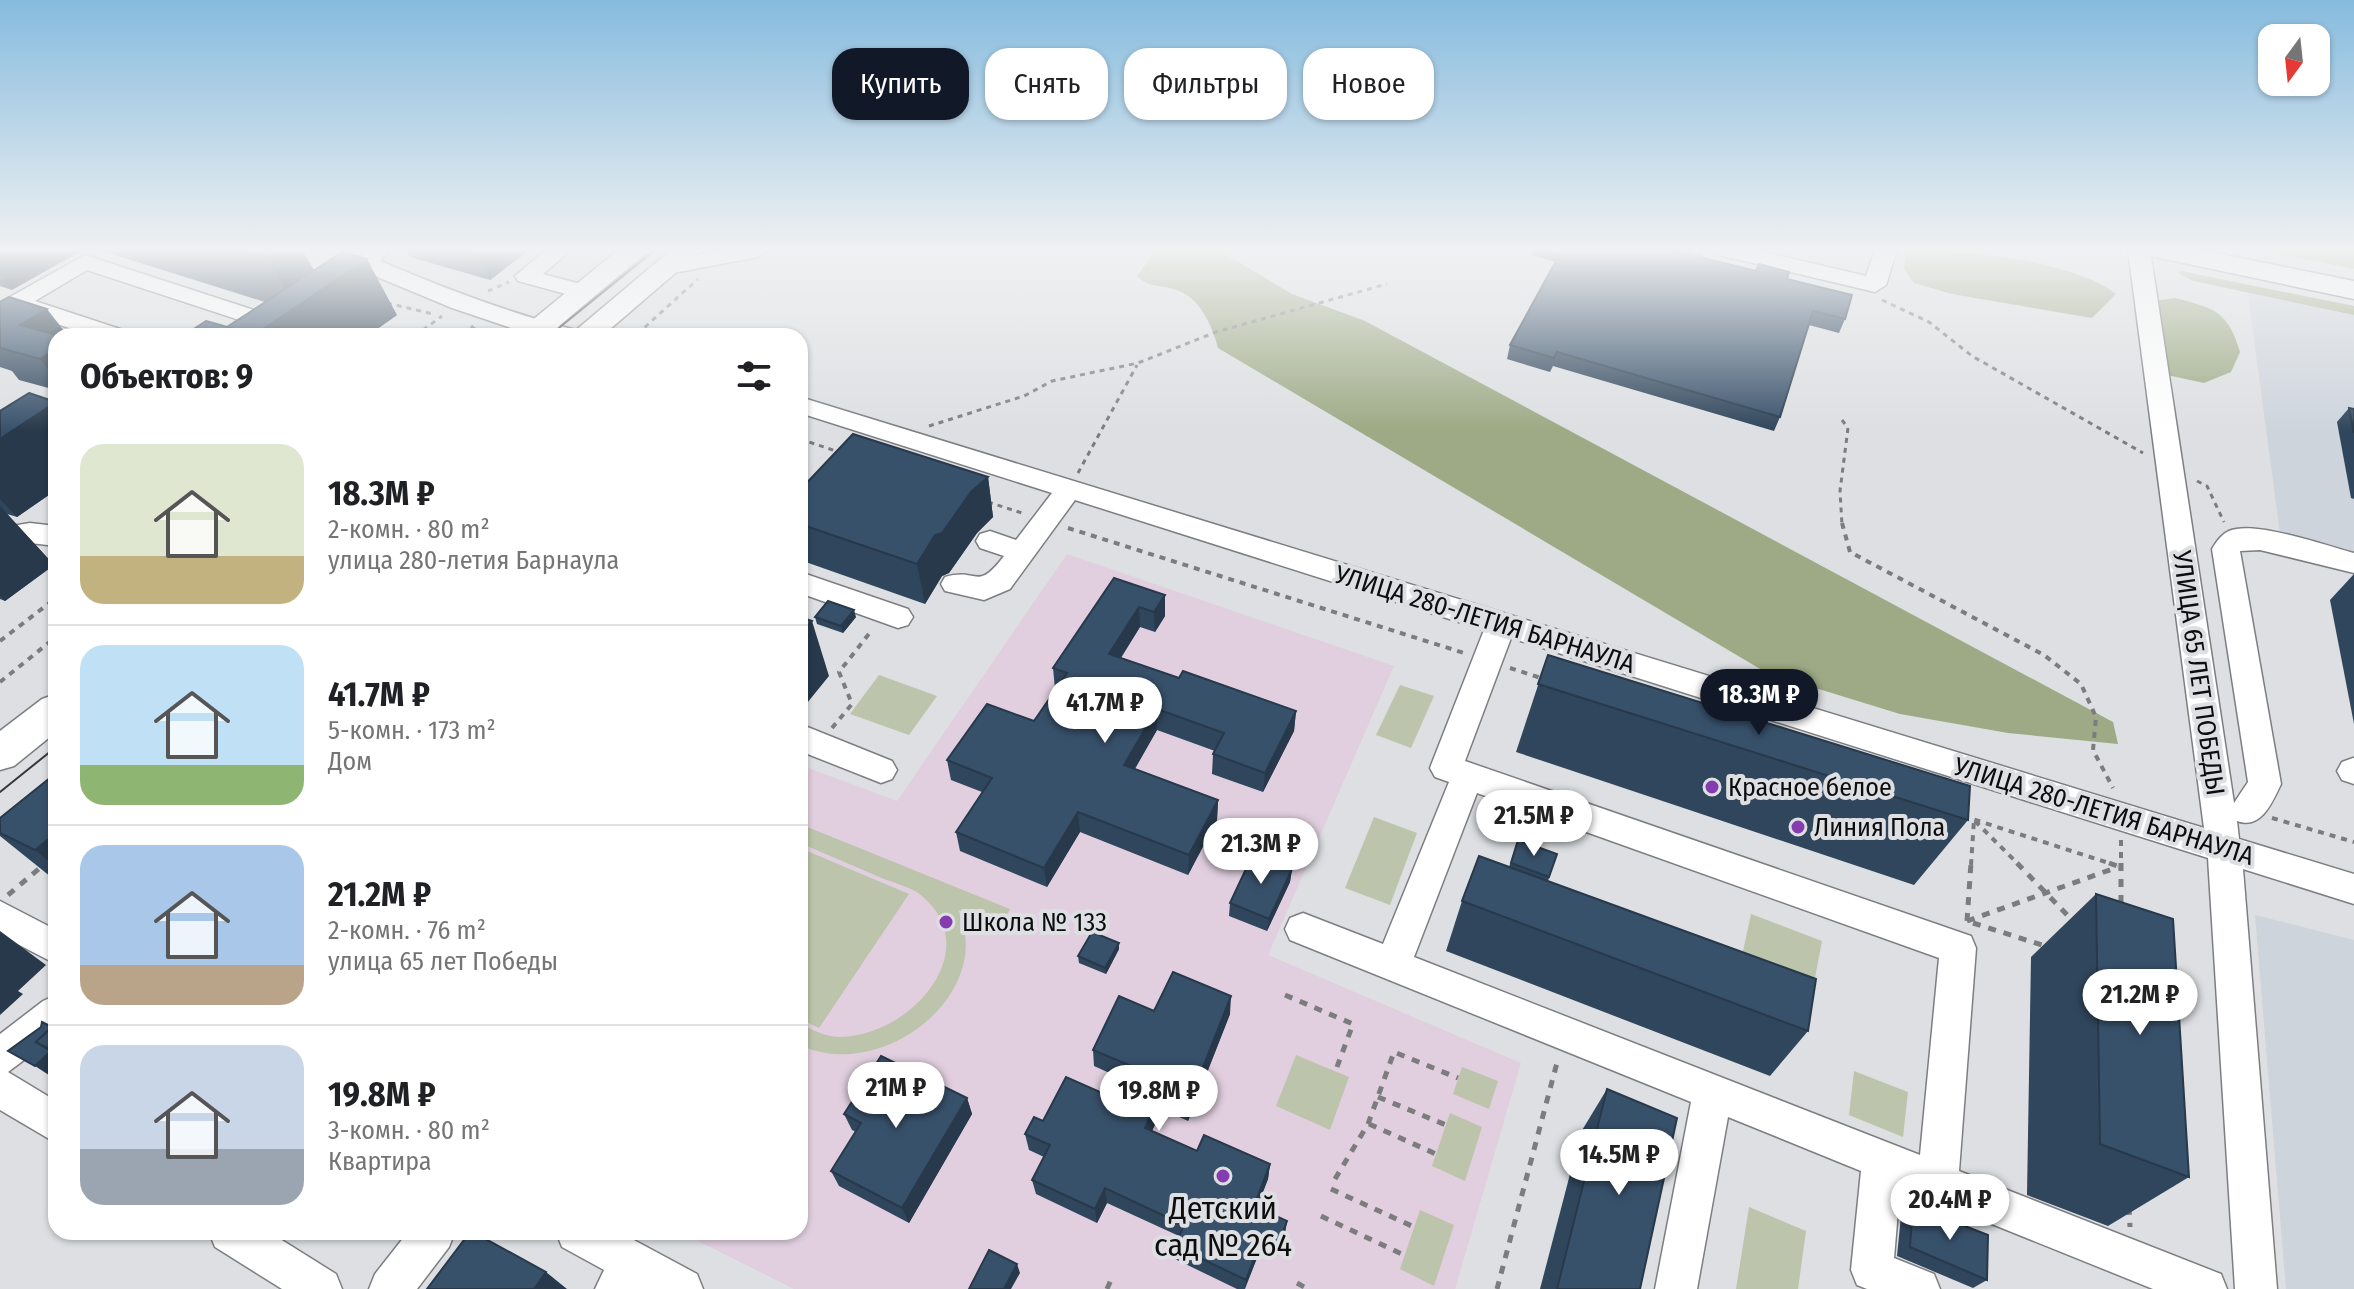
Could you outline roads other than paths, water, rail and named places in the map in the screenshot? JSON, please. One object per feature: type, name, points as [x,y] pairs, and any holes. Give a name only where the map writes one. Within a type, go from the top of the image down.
[{"type":"main road","points":[[537,328],[560,310]]},
{"type":"main road","points":[[594,328],[616,310]]},
{"type":"main road","points":[[7,739],[48,715]]},
{"type":"street","points":[[26,310],[46,312],[94,328]]},
{"type":"street","points":[[232,310],[286,328]]},
{"type":"street","points":[[477,310],[522,328]]},
{"type":"street","name":"УЛИЦА 65 ЛЕТ ПОБЕДЫ","points":[[2148,310],[2224,849],[2256,1289]]},
{"type":"street","name":"УЛИЦА 280-ЛЕТИЯ БАРНАУЛА","points":[[808,407],[2354,889]]},
{"type":"street","points":[[850,455],[886,431]]},
{"type":"street","points":[[955,584],[984,589],[1000,582],[1069,489]]},
{"type":"street","points":[[0,538],[30,533],[48,535]]},
{"type":"street","points":[[2247,811],[2265,784],[2226,549],[2236,539],[2260,540],[2354,563]]},
{"type":"street","points":[[990,541],[1023,552]]},
{"type":"street","points":[[808,585],[892,615]]},
{"type":"street","points":[[1501,625],[1446,768],[1958,948],[1938,1182]]},
{"type":"street","points":[[810,740],[881,770]]},
{"type":"street","points":[[1393,965],[1468,775]]},
{"type":"street","points":[[0,917],[48,944]]},
{"type":"street","points":[[1303,929],[2206,1289]]},
{"type":"street","points":[[0,1057],[48,1019]]},
{"type":"street","points":[[0,1088],[48,1118]]},
{"type":"street","points":[[1676,1289],[1713,1092]]},
{"type":"street","points":[[1882,1159],[1872,1270],[1919,1289]]},
{"type":"street","points":[[243,1240],[321,1289]]},
{"type":"street","points":[[390,1289],[428,1240]]},
{"type":"street","points":[[586,1240],[625,1276],[682,1289]]},
{"type":"tram line","points":[[559,328],[581,310]]},
{"type":"tram line","points":[[0,792],[48,753]]},
{"type":"place","name":"Красное белое","points":[[1712,787]]},
{"type":"place","name":"Линия Пола","points":[[1798,827]]},
{"type":"place","name":"Школа № 133","points":[[946,922]]},
{"type":"place","name":"Детский сад № 264","points":[[1223,1176]]}]
